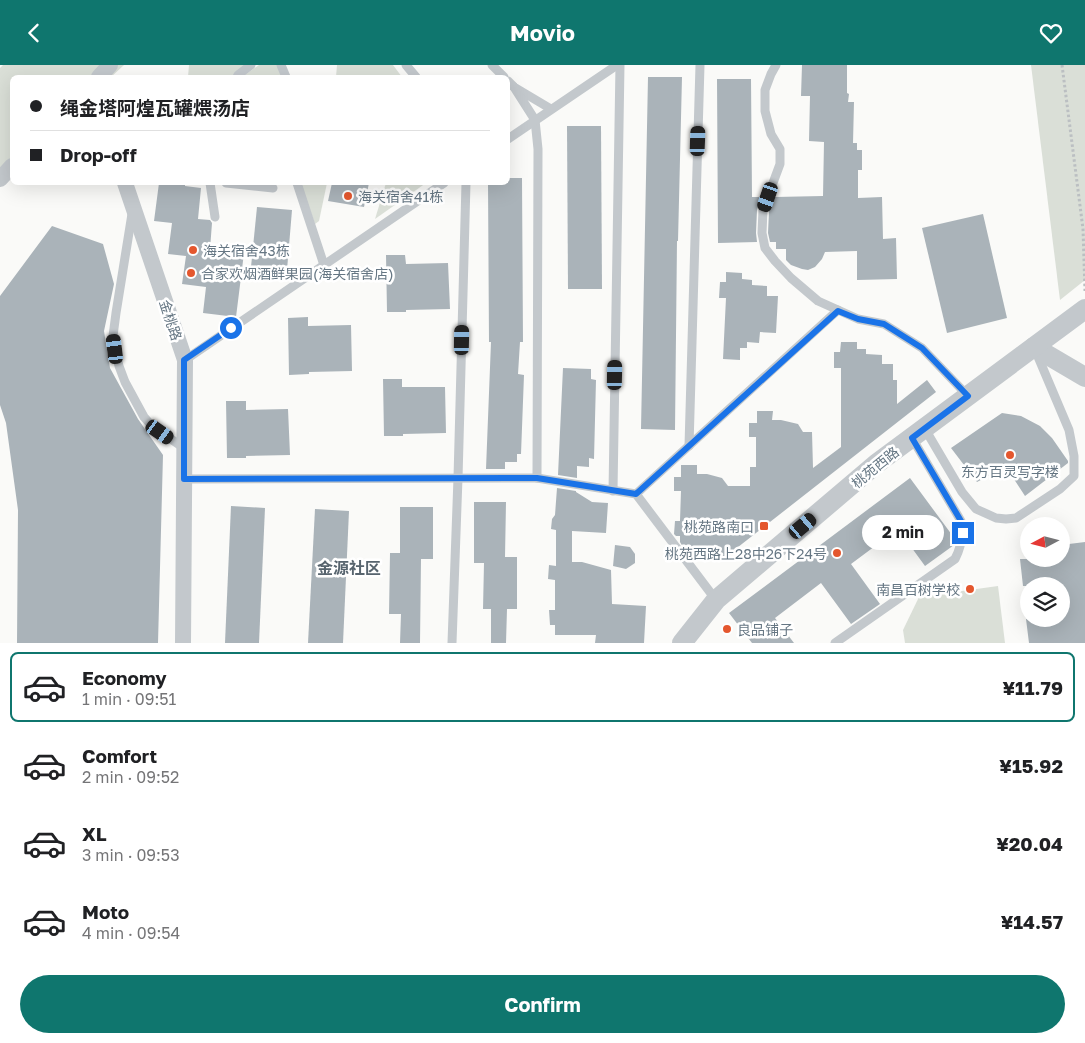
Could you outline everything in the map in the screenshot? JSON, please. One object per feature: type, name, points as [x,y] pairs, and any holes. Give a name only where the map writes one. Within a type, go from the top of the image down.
[{"type":"street","points":[[101,75],[110,65]]},
{"type":"street","points":[[0,179],[10,168]]},
{"type":"street","name":"金桃路","points":[[126,185],[184,360],[183,643]]},
{"type":"street","name":"桃苑西路","points":[[682,643],[716,600],[876,465],[1085,309]]},
{"type":"street","points":[[1034,347],[1085,377]]},
{"type":"lane","points":[[239,75],[251,65]]},
{"type":"lane","points":[[406,65],[414,75]]},
{"type":"lane","points":[[492,65],[502,75]]},
{"type":"lane","points":[[510,138],[619,65]]},
{"type":"lane","points":[[613,491],[619,65]]},
{"type":"lane","points":[[689,446],[700,65]]},
{"type":"lane","points":[[776,65],[765,90],[765,111],[771,134],[780,149],[780,164],[763,210],[762,233],[765,248],[791,278],[818,301],[858,319],[884,324],[922,348],[968,396]]},
{"type":"lane","points":[[511,84],[551,109]]},
{"type":"lane","points":[[511,84],[535,120],[538,149],[537,478]]},
{"type":"lane","points":[[210,185],[215,217]]},
{"type":"lane","points":[[245,185],[273,188]]},
{"type":"lane","points":[[298,185],[324,265]]},
{"type":"lane","points":[[184,360],[441,185]]},
{"type":"lane","points":[[452,643],[466,185]]},
{"type":"lane","points":[[133,206],[113,336],[115,349],[126,382],[144,417],[152,426],[184,449]]},
{"type":"lane","points":[[636,494],[838,311]]},
{"type":"lane","points":[[918,433],[976,509],[996,518],[1016,518],[1060,489],[1074,476],[1074,456],[1069,430],[1034,347]]},
{"type":"lane","points":[[835,643],[955,559],[960,550],[963,533],[961,521],[918,433]]},
{"type":"lane","points":[[184,479],[537,478],[636,494],[716,600]]},
{"type":"path","points":[[1062,65],[1083,229],[1085,309]]},
{"type":"shaded area","points":[[3,65],[124,65],[113,75],[10,75],[10,169],[0,178],[0,68]]},
{"type":"shaded area","points":[[189,65],[245,65],[233,75],[188,75]]},
{"type":"shaded area","points":[[259,65],[277,65],[281,75],[245,75]]},
{"type":"shaded area","points":[[337,65],[393,65],[400,75],[336,75]]},
{"type":"shaded area","points":[[1031,65],[1085,65],[1085,280],[1060,300]]},
{"type":"shaded area","points":[[301,185],[327,185],[319,221],[315,224]]},
{"type":"shaded area","points":[[385,185],[423,185],[375,219]]},
{"type":"shaded area","points":[[998,586],[1005,643],[905,643],[903,630],[919,597]]},
{"type":"building","points":[[802,65],[847,65],[848,102],[854,102],[853,143],[857,143],[857,150],[862,150],[862,170],[858,170],[858,198],[882,197],[883,239],[896,238],[897,279],[857,280],[857,251],[825,252],[815,267],[808,270],[802,269],[791,265],[786,260],[786,249],[776,249],[776,242],[770,242],[768,233],[769,211],[775,197],[823,196],[824,142],[809,141],[810,96],[801,96]]},
{"type":"building","points":[[648,77],[682,77],[677,241],[675,430],[641,429]]},
{"type":"building","points":[[717,79],[751,79],[752,197],[761,197],[757,210],[757,242],[718,243]]},
{"type":"building","points":[[567,126],[601,126],[602,289],[568,289]]},
{"type":"building","points":[[510,178],[522,178],[523,342],[520,342],[518,374],[524,375],[521,454],[517,454],[517,462],[505,462],[505,469],[486,469],[491,342],[489,342],[488,185],[510,185]]},
{"type":"building","name":"海关宿舍43栋","points":[[159,185],[185,185],[201,188],[198,219],[210,220],[212,223],[210,249],[244,253],[236,317],[203,313],[206,287],[182,284],[186,256],[168,254],[172,223],[154,221]]},
{"type":"building","name":"海关宿舍41栋","points":[[332,185],[369,185],[364,207],[328,201]]},
{"type":"building","points":[[257,207],[292,210],[287,270],[251,267]]},
{"type":"building","points":[[983,214],[1007,318],[947,333],[922,228]]},
{"type":"building","points":[[52,226],[103,244],[114,284],[104,331],[110,368],[138,419],[163,455],[158,643],[17,643],[18,510],[6,423],[0,405],[0,296]]},
{"type":"building","points":[[386,255],[405,255],[406,264],[448,263],[450,309],[387,312]]},
{"type":"building","points":[[726,272],[742,273],[742,279],[752,280],[752,285],[767,286],[767,296],[778,296],[776,333],[760,332],[759,343],[747,342],[747,348],[740,348],[740,360],[723,359],[726,298],[719,298],[720,282],[726,282]]},
{"type":"building","points":[[308,317],[308,326],[351,325],[352,371],[309,372],[309,374],[289,375],[288,318]]},
{"type":"building","points":[[841,342],[857,342],[857,349],[866,349],[866,354],[882,355],[882,364],[893,364],[893,380],[897,380],[897,404],[927,380],[936,392],[724,558],[715,547],[683,547],[680,542],[680,536],[674,534],[675,521],[680,521],[681,491],[674,491],[674,477],[681,477],[681,465],[697,465],[697,474],[707,474],[722,478],[728,486],[750,486],[750,467],[756,467],[756,437],[749,437],[749,423],[757,423],[757,411],[773,411],[772,420],[798,424],[803,432],[812,432],[813,468],[841,447],[841,368],[834,368],[834,352],[840,352]]},
{"type":"building","points":[[563,368],[591,369],[591,379],[596,380],[594,459],[589,458],[589,467],[577,466],[577,478],[558,475]]},
{"type":"building","points":[[383,379],[402,379],[402,387],[445,387],[446,433],[384,436]]},
{"type":"building","points":[[226,401],[246,401],[246,410],[288,409],[290,455],[227,458]]},
{"type":"building","name":"东方百灵写字楼","points":[[1002,413],[1021,416],[1040,426],[1052,438],[1068,461],[1068,463],[1025,496],[1006,467],[977,482],[951,448]]},
{"type":"building","name":"桃苑西路上28中26下24号","points":[[910,478],[955,539],[954,545],[925,566],[898,529],[851,564],[880,604],[851,624],[821,583],[775,618],[794,643],[752,643],[729,613]]},
{"type":"building","points":[[557,488],[576,491],[592,502],[608,503],[606,533],[572,531],[572,562],[582,562],[611,570],[612,604],[646,606],[644,643],[595,643],[596,635],[555,635],[555,625],[550,625],[549,610],[555,610],[555,580],[548,579],[549,565],[556,566],[556,530],[551,529],[552,519],[555,515]]},
{"type":"building","points":[[474,502],[506,502],[505,557],[517,557],[517,609],[507,609],[506,643],[491,643],[491,609],[483,609],[484,563],[474,563]]},
{"type":"building","points":[[231,506],[265,508],[259,643],[225,643]]},
{"type":"building","points":[[400,507],[433,507],[433,559],[421,559],[420,643],[400,643],[401,614],[389,614],[390,553],[400,553]]},
{"type":"building","points":[[315,509],[349,511],[343,643],[308,643]]},
{"type":"building","points":[[1085,542],[1085,643],[1029,643],[1027,627],[1070,627],[1070,577],[1022,577],[1021,567],[1070,567],[1070,544]]},
{"type":"building","points":[[615,545],[630,547],[635,554],[635,563],[626,569],[613,566]]},
{"type":"place","name":"海关宿舍41栋","points":[[348,196]]},
{"type":"place","name":"海关宿舍43栋","points":[[193,250]]},
{"type":"place","name":"合家欢烟酒鲜果园(海关宿舍店)","points":[[191,273]]},
{"type":"place","name":"东方百灵写字楼","points":[[1010,455]]},
{"type":"place","name":"桃苑路南口","points":[[764,526]]},
{"type":"place","name":"桃苑西路上28中26下24号","points":[[837,553]]},
{"type":"place","name":"南昌百树学校","points":[[970,589]]},
{"type":"place","name":"良品铺子","points":[[727,629]]},
{"type":"district","name":"金源社区","points":[[349,568]]},
{"type":"route","points":[[231,328],[184,360],[184,479],[537,478],[636,494],[838,311],[858,319],[884,324],[922,348],[968,396],[912,438],[961,521],[963,533]]}]
